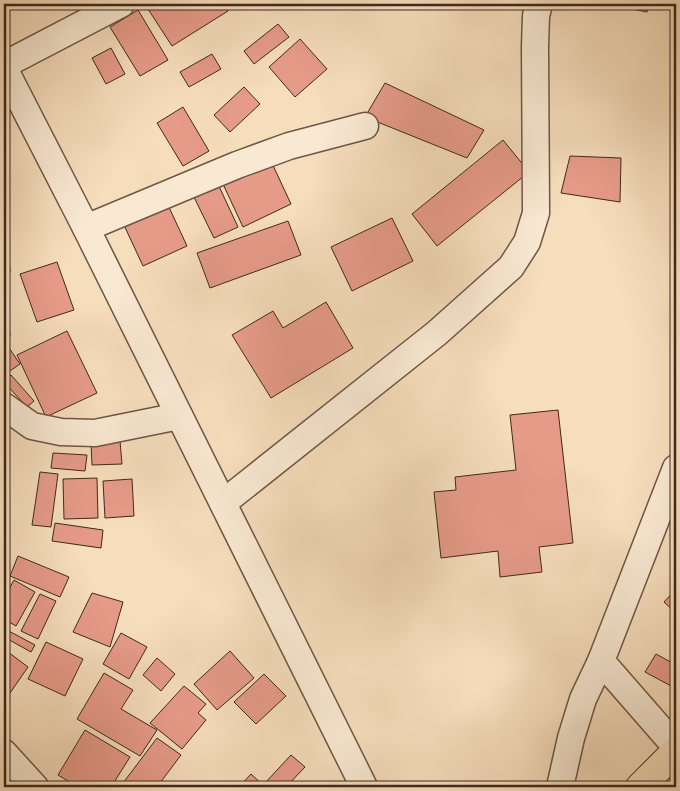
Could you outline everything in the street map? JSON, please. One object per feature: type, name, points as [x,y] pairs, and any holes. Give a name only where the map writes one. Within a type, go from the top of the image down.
[{"type":"main road","points":[[640,787],[676,749]]},
{"type":"street","points":[[122,4],[4,66],[364,787]]},
{"type":"street","points":[[223,503],[438,333],[511,267],[527,242],[536,213],[535,46],[536,16],[539,4]]},
{"type":"street","points":[[86,228],[237,164],[288,146],[365,126]]},
{"type":"street","points":[[4,406],[32,426],[61,432],[95,433],[179,416]]},
{"type":"street","points":[[560,787],[571,738],[584,699],[601,661],[676,468]]},
{"type":"street","points":[[601,661],[676,749]]},
{"type":"street","points":[[4,753],[34,787]]},
{"type":"street","points":[[4,772],[34,787]]},
{"type":"building","points":[[156,4],[223,4],[228,11],[172,46],[148,9]]},
{"type":"building","points":[[608,4],[649,4],[647,12]]},
{"type":"building","points":[[138,10],[168,60],[140,76],[110,27]]},
{"type":"building","points":[[278,24],[289,37],[254,64],[244,51]]},
{"type":"building","points":[[300,39],[327,69],[295,97],[269,67]]},
{"type":"building","points":[[111,48],[125,74],[106,84],[92,58]]},
{"type":"building","points":[[212,54],[221,69],[189,87],[180,72]]},
{"type":"building","points":[[385,83],[484,130],[467,158],[365,117]]},
{"type":"building","points":[[244,87],[260,104],[230,132],[214,115]]},
{"type":"building","points":[[183,107],[209,151],[183,166],[157,123]]},
{"type":"building","points":[[503,140],[529,172],[437,246],[412,214]]},
{"type":"building","points":[[570,156],[621,158],[620,202],[561,193]]},
{"type":"building","points":[[270,159],[291,204],[243,227],[222,182]]},
{"type":"building","points":[[217,182],[238,227],[214,238],[192,193]]},
{"type":"building","points":[[167,203],[187,246],[143,266],[123,223]]},
{"type":"building","points":[[392,218],[413,261],[352,291],[331,247]]},
{"type":"building","points":[[288,221],[301,255],[210,288],[197,253]]},
{"type":"building","points":[[7,229],[10,272],[4,273],[4,230]]},
{"type":"building","points":[[57,262],[74,310],[37,322],[20,274]]},
{"type":"building","points":[[4,282],[6,282],[4,308]]},
{"type":"building","points":[[326,302],[353,348],[271,398],[232,335],[273,311],[283,328]]},
{"type":"building","points":[[4,322],[9,322],[10,336],[4,337]]},
{"type":"building","points":[[67,331],[97,393],[46,417],[17,355]]},
{"type":"building","points":[[4,343],[20,364],[4,375]]},
{"type":"building","points":[[11,375],[34,401],[27,407],[4,382]]},
{"type":"building","points":[[558,410],[573,543],[539,547],[542,572],[500,577],[498,551],[441,558],[434,492],[456,490],[455,477],[516,470],[510,415]]},
{"type":"building","points":[[120,441],[122,464],[92,465],[91,442]]},
{"type":"building","points":[[53,453],[87,455],[85,471],[51,468]]},
{"type":"building","points":[[40,472],[58,474],[51,527],[32,525]]},
{"type":"building","points":[[97,478],[98,518],[64,519],[63,479]]},
{"type":"building","points":[[132,479],[134,516],[105,518],[103,481]]},
{"type":"building","points":[[55,523],[103,530],[101,548],[52,541]]},
{"type":"building","points":[[18,556],[69,577],[60,597],[10,576]]},
{"type":"building","points":[[14,580],[35,592],[16,626],[4,619],[4,598]]},
{"type":"building","points":[[676,589],[676,613],[664,602]]},
{"type":"building","points":[[92,593],[123,602],[110,647],[73,632]]},
{"type":"building","points":[[40,594],[56,601],[38,639],[21,631]]},
{"type":"building","points":[[5,629],[35,645],[31,652],[4,637]]},
{"type":"building","points":[[121,633],[147,647],[129,679],[103,664]]},
{"type":"building","points":[[46,642],[83,659],[65,696],[28,679]]},
{"type":"building","points":[[4,649],[28,667],[8,696],[4,693]]},
{"type":"building","points":[[230,651],[254,678],[217,710],[194,684]]},
{"type":"building","points":[[656,654],[676,665],[676,677],[671,686],[645,672]]},
{"type":"building","points":[[157,658],[175,674],[161,691],[143,675]]},
{"type":"building","points":[[104,673],[133,690],[121,709],[157,730],[140,756],[77,719]]},
{"type":"building","points":[[264,674],[286,696],[256,724],[234,702]]},
{"type":"building","points":[[184,686],[206,704],[198,713],[206,720],[182,749],[150,723]]},
{"type":"building","points":[[85,730],[130,757],[111,787],[78,787],[58,775]]},
{"type":"building","points":[[157,738],[181,755],[157,787],[120,787]]},
{"type":"building","points":[[291,755],[305,767],[286,787],[272,787],[266,782]]},
{"type":"building","points":[[251,774],[265,787],[239,787]]}]
